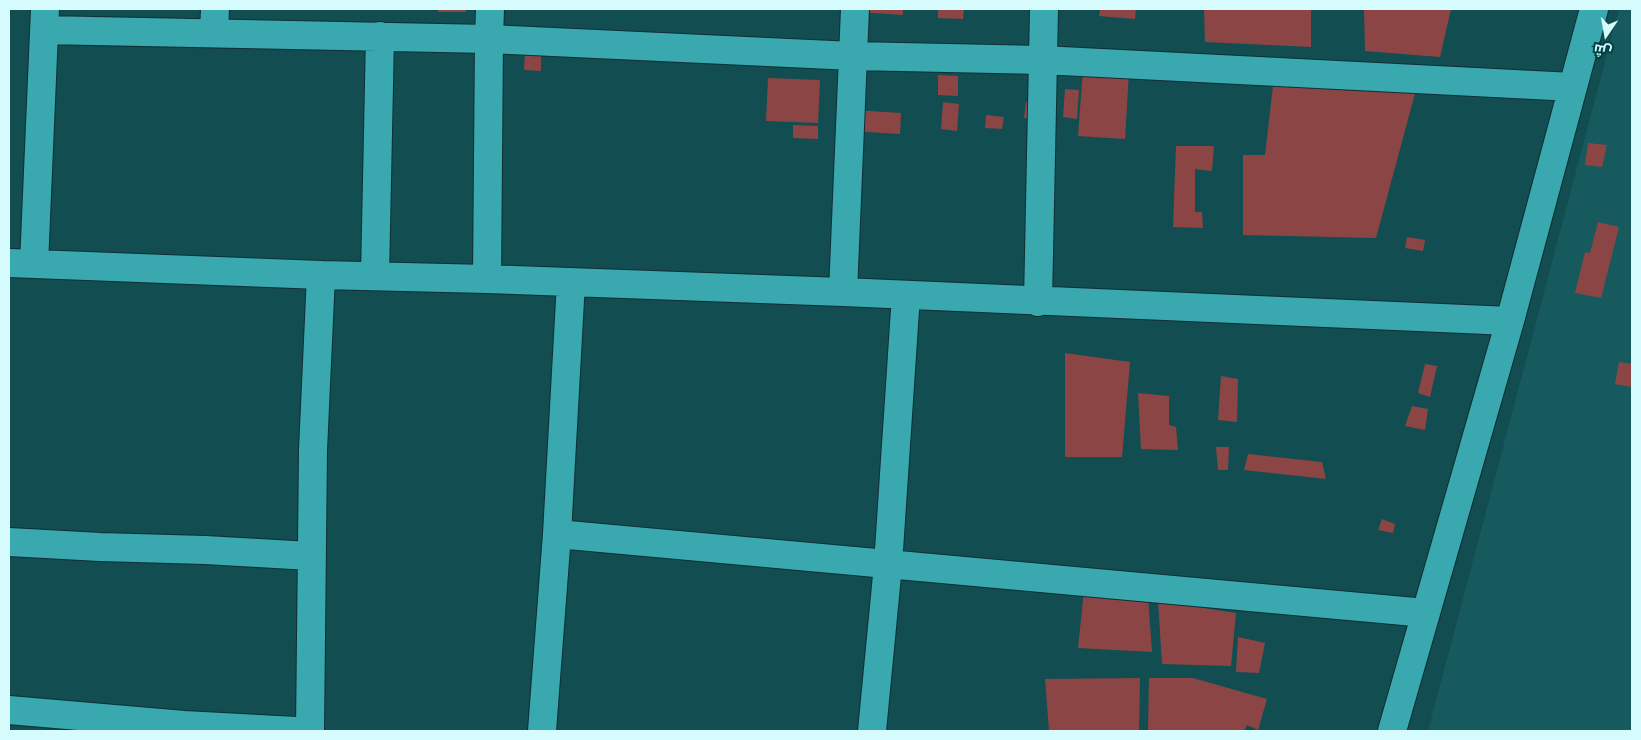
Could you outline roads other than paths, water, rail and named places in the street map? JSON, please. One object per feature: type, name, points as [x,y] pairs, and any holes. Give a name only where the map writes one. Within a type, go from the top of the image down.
[{"type":"street","points":[[487,279],[490,9]]},
{"type":"street","points":[[843,292],[855,9]]},
{"type":"street","points":[[1038,302],[1044,9]]},
{"type":"street","points":[[1392,731],[1510,321],[1594,9]]},
{"type":"street","points":[[1510,321],[1038,302],[843,292],[21,263],[44,19],[214,21],[380,36],[489,39],[854,56],[1042,60],[1573,87]]},
{"type":"street","points":[[375,276],[380,36]]},
{"type":"street","points":[[310,731],[313,450],[322,275]]},
{"type":"street","points":[[542,731],[557,534],[571,282]]},
{"type":"street","points":[[872,731],[888,565],[906,295]]},
{"type":"street","points":[[557,534],[1426,613]]},
{"type":"street","points":[[9,542],[311,556]]},
{"type":"street","points":[[9,710],[55,722],[296,731]]}]
